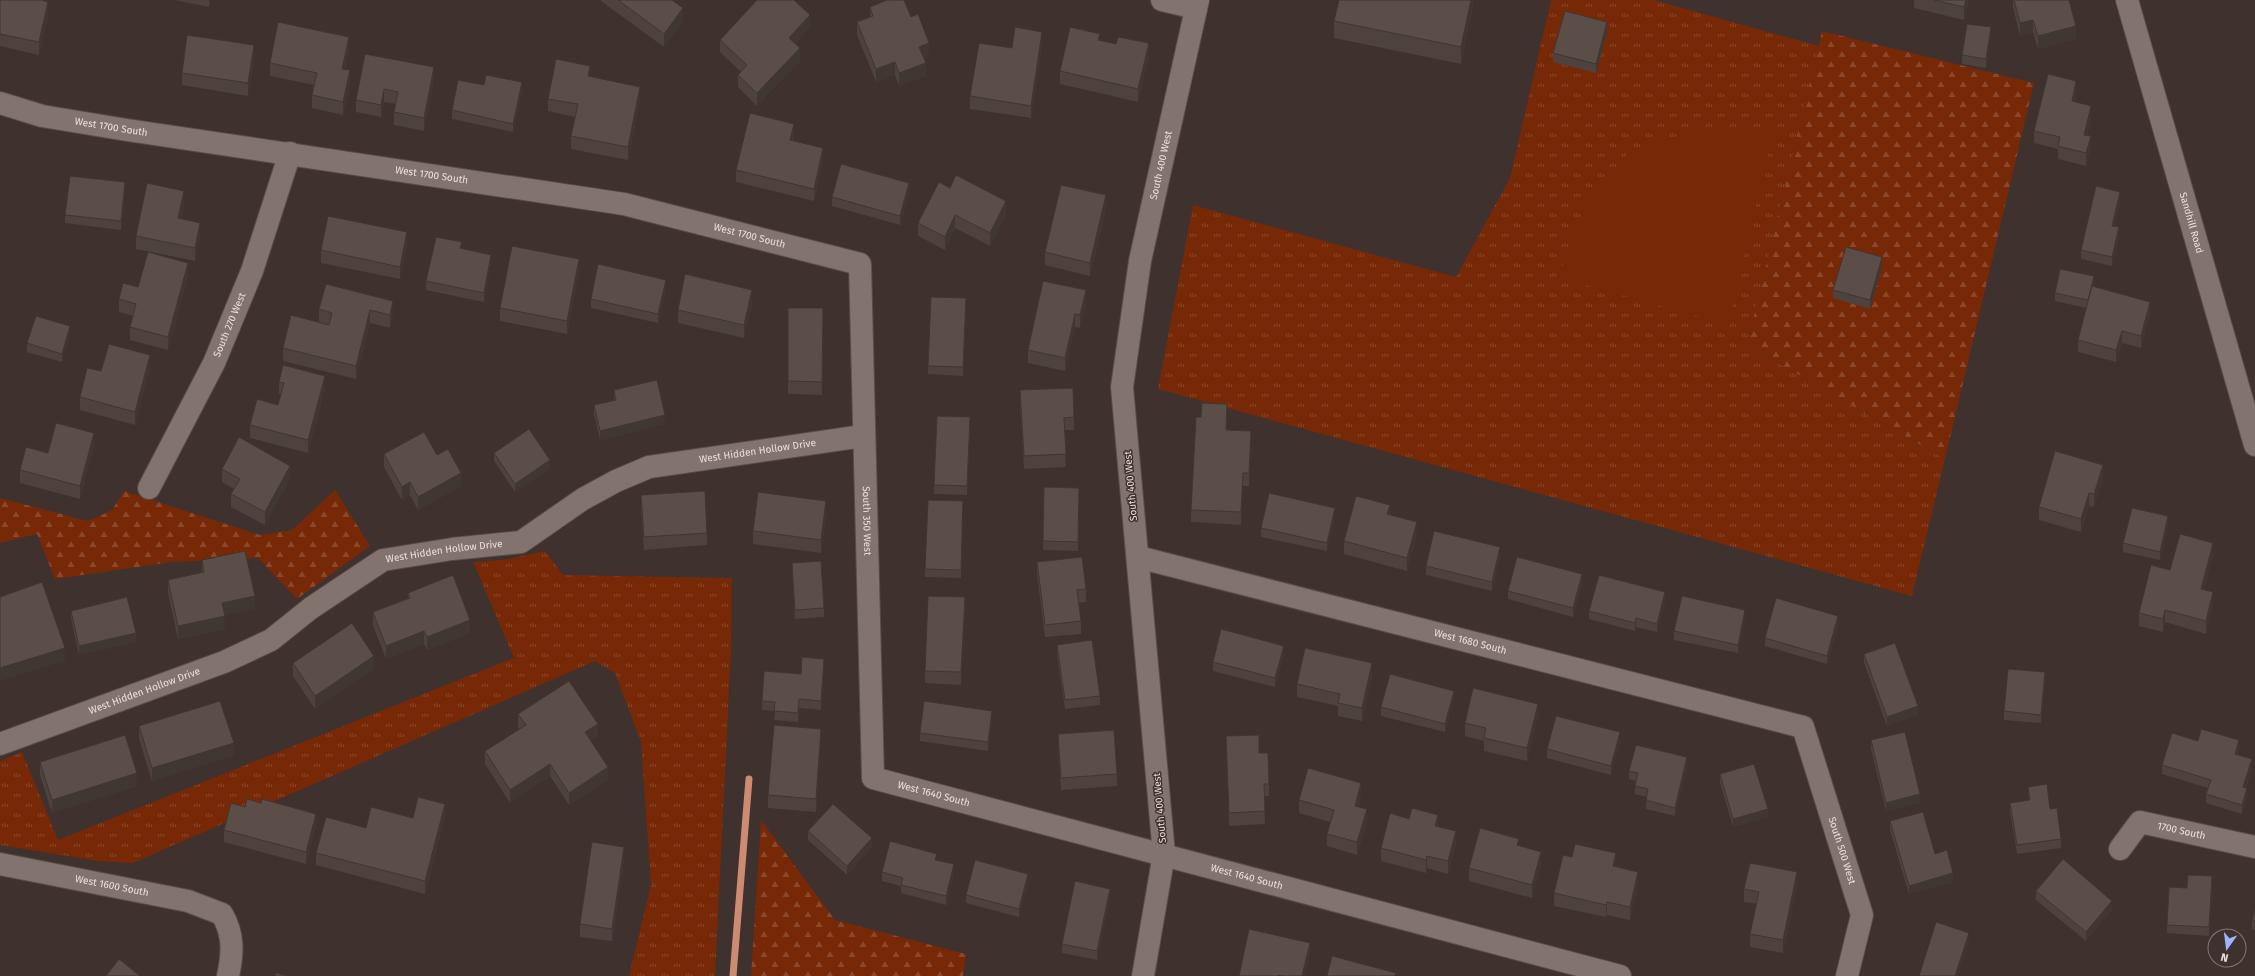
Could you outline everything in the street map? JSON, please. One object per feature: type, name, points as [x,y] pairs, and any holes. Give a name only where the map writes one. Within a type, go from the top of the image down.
[{"type":"street","points":[[1162,0],[1197,4]]},
{"type":"street","name":"Sandhill Road","points":[[2127,0],[2255,445]]},
{"type":"street","name":"South 400 West","points":[[1143,976],[1164,854],[1122,387],[1140,261],[1197,4]]},
{"type":"street","name":"West 1700 South","points":[[0,103],[42,116],[624,204],[860,264]]},
{"type":"street","name":"South 270 West","points":[[149,488],[214,363],[252,271],[290,153]]},
{"type":"street","name":"South 350 West","points":[[860,264],[863,436],[873,778]]},
{"type":"street","name":"West Hidden Hollow Drive","points":[[0,744],[224,662],[271,640],[311,608],[383,560],[521,542],[583,499],[616,481],[650,467],[863,436]]},
{"type":"street","name":"West 1680 South","points":[[1138,557],[1802,727]]},
{"type":"street","name":"South 500 West","points":[[1802,727],[1862,915],[1846,976]]},
{"type":"street","name":"West 1640 South","points":[[873,778],[1620,976]]},
{"type":"street","name":"1700 South","points":[[2120,849],[2140,822],[2255,847]]},
{"type":"street","name":"West 1600 South","points":[[0,864],[188,901],[222,914],[232,939],[233,952],[228,976]]},
{"type":"green space","points":[[1551,0],[1654,0],[1819,46],[1747,345],[1945,459],[1912,596],[1158,389],[1193,205],[1456,277],[1510,178]]},
{"type":"green space","points":[[1822,31],[2034,83],[1945,459],[1747,345]]},
{"type":"green space","points":[[1715,126],[1773,133],[1728,325],[1558,277],[1588,198],[1632,149]]},
{"type":"green space","points":[[335,490],[370,546],[297,599],[258,558],[172,562],[55,579],[37,534],[0,543],[0,498],[88,521],[112,510],[124,491],[260,535],[292,530]]},
{"type":"green space","points":[[545,551],[563,575],[732,578],[731,651],[715,976],[629,976],[651,885],[641,742],[615,673],[595,661],[133,863],[98,861],[0,845],[0,761],[22,752],[58,840],[514,658],[473,562],[503,560]]},
{"type":"green space","points":[[761,820],[835,920],[966,954],[963,976],[751,976]]},
{"type":"building","points":[[0,0],[41,0],[48,2],[39,42],[0,34]]},
{"type":"building","points":[[618,0],[672,0],[683,8],[664,34]]},
{"type":"building","points":[[757,0],[794,0],[810,15],[789,38],[800,48],[757,93],[738,75],[747,65],[720,40]]},
{"type":"building","points":[[887,0],[904,0],[911,17],[918,14],[929,43],[919,47],[926,63],[899,73],[895,62],[876,69],[857,22],[873,16],[870,7]]},
{"type":"building","points":[[1339,0],[1471,0],[1461,47],[1334,21]]},
{"type":"building","points":[[1934,0],[1966,0],[1964,7]]},
{"type":"building","points":[[2014,0],[2069,0],[2076,26],[2038,36],[2033,20],[2020,23]]},
{"type":"building","points":[[1565,11],[1607,22],[1596,64],[1553,53]]},
{"type":"building","points":[[278,22],[349,37],[342,69],[350,70],[343,102],[312,95],[317,73],[270,63]]},
{"type":"building","points":[[1967,24],[1991,27],[1986,59],[1962,55]]},
{"type":"building","points":[[1015,27],[1042,32],[1031,106],[970,96],[979,43],[1012,48]]},
{"type":"building","points":[[1070,27],[1100,34],[1098,40],[1116,44],[1118,37],[1149,43],[1138,89],[1060,71]]},
{"type":"building","points":[[187,35],[254,45],[248,83],[182,73]]},
{"type":"building","points":[[365,54],[434,67],[424,118],[394,112],[398,92],[384,89],[381,105],[356,100]]},
{"type":"building","points":[[556,59],[590,66],[588,76],[640,87],[628,147],[571,136],[578,104],[548,99]]},
{"type":"building","points":[[2048,74],[2076,81],[2072,101],[2091,106],[2084,135],[2091,136],[2086,153],[2058,146],[2060,137],[2034,131]]},
{"type":"building","points":[[486,75],[522,82],[513,124],[452,110],[458,80],[484,85]]},
{"type":"building","points":[[750,113],[794,124],[790,140],[823,148],[814,189],[736,170]]},
{"type":"building","points":[[841,164],[909,183],[900,216],[832,197]]},
{"type":"building","points":[[956,175],[1006,201],[990,233],[955,215],[945,237],[918,223],[939,182],[950,188]]},
{"type":"building","points":[[70,176],[125,182],[121,221],[65,215]]},
{"type":"building","points":[[147,183],[184,191],[178,218],[200,223],[195,248],[136,236]]},
{"type":"building","points":[[1061,185],[1106,195],[1090,263],[1045,252]]},
{"type":"building","points":[[2096,186],[2120,192],[2112,226],[2119,227],[2112,257],[2081,250]]},
{"type":"building","points":[[328,216],[407,232],[400,267],[321,250]]},
{"type":"building","points":[[436,237],[462,242],[460,248],[491,255],[484,293],[426,281]]},
{"type":"building","points":[[512,246],[579,259],[567,321],[500,308]]},
{"type":"building","points":[[1846,247],[1882,257],[1870,300],[1833,290]]},
{"type":"building","points":[[148,252],[188,263],[168,337],[130,327],[136,304],[119,299],[123,283],[138,287]]},
{"type":"building","points":[[598,264],[666,280],[658,314],[591,299]]},
{"type":"building","points":[[2060,269],[2094,276],[2088,300],[2055,293]]},
{"type":"building","points":[[685,274],[752,290],[744,325],[678,310]]},
{"type":"building","points":[[1043,281],[1086,290],[1080,315],[1075,314],[1065,358],[1028,350]]},
{"type":"building","points":[[326,284],[393,301],[390,315],[370,310],[356,366],[283,348],[291,315],[329,325],[332,313],[319,309]]},
{"type":"building","points":[[2092,286],[2150,302],[2141,336],[2122,331],[2116,350],[2078,340]]},
{"type":"building","points":[[931,297],[966,298],[963,367],[928,366]]},
{"type":"building","points":[[788,308],[823,308],[822,382],[788,381]]},
{"type":"building","points":[[36,316],[70,326],[62,354],[27,343]]},
{"type":"building","points":[[109,344],[150,355],[135,412],[80,397],[87,368],[101,371]]},
{"type":"building","points":[[283,365],[325,376],[308,440],[250,425],[257,399],[278,405],[284,383],[279,382]]},
{"type":"building","points":[[657,380],[665,415],[600,431],[594,405],[616,400],[614,390]]},
{"type":"building","points":[[1073,388],[1074,417],[1064,418],[1066,454],[1024,456],[1020,390]]},
{"type":"building","points":[[1202,403],[1227,404],[1226,430],[1251,431],[1249,473],[1243,473],[1241,512],[1191,510],[1196,417],[1201,417]]},
{"type":"building","points":[[937,416],[970,417],[967,486],[934,485]]},
{"type":"building","points":[[56,423],[94,433],[80,486],[20,470],[26,447],[48,453]]},
{"type":"building","points":[[529,429],[550,460],[515,484],[494,453]]},
{"type":"building","points":[[424,432],[437,455],[448,449],[461,473],[418,497],[410,482],[402,487],[384,454]]},
{"type":"building","points":[[239,437],[290,466],[265,512],[231,494],[240,479],[222,469]]},
{"type":"building","points":[[2055,451],[2103,465],[2094,494],[2089,493],[2081,519],[2039,507]]},
{"type":"building","points":[[1044,487],[1079,488],[1078,542],[1043,541]]},
{"type":"building","points":[[705,491],[707,533],[644,537],[641,495]]},
{"type":"building","points":[[758,492],[826,501],[821,540],[753,531]]},
{"type":"building","points":[[1269,493],[1335,508],[1327,543],[1261,528]]},
{"type":"building","points":[[1356,496],[1390,505],[1387,514],[1417,522],[1407,558],[1344,541]]},
{"type":"building","points":[[928,500],[963,501],[961,570],[925,569]]},
{"type":"building","points":[[2132,508],[2168,516],[2160,552],[2123,543]]},
{"type":"building","points":[[1434,531],[1500,547],[1492,582],[1426,566]]},
{"type":"building","points":[[2180,534],[2213,543],[2201,589],[2213,592],[2206,621],[2165,610],[2163,619],[2139,613],[2151,565],[2170,570]]},
{"type":"building","points":[[245,551],[255,596],[222,603],[225,616],[178,626],[168,580],[204,572],[202,560]]},
{"type":"building","points":[[1082,557],[1086,589],[1077,590],[1081,621],[1045,625],[1037,562]]},
{"type":"building","points":[[1517,557],[1582,574],[1573,608],[1508,591]]},
{"type":"building","points":[[821,561],[824,608],[795,610],[792,563]]},
{"type":"building","points":[[453,575],[470,620],[427,637],[424,631],[386,646],[373,612],[410,598],[408,593]]},
{"type":"building","points":[[1599,575],[1665,592],[1657,624],[1636,618],[1635,623],[1589,611]]},
{"type":"building","points":[[42,582],[65,648],[0,668],[0,597]]},
{"type":"building","points":[[928,596],[965,597],[961,672],[925,671]]},
{"type":"building","points":[[1682,596],[1745,610],[1738,645],[1674,631]]},
{"type":"building","points":[[127,597],[136,633],[79,646],[71,611]]},
{"type":"building","points":[[1776,598],[1838,616],[1827,656],[1765,638]]},
{"type":"building","points":[[352,623],[374,656],[315,696],[293,663]]},
{"type":"building","points":[[1221,629],[1284,646],[1275,678],[1213,662]]},
{"type":"building","points":[[1092,640],[1100,696],[1065,700],[1057,645]]},
{"type":"building","points":[[1895,643],[1918,706],[1887,717],[1864,654]]},
{"type":"building","points":[[1305,648],[1372,663],[1362,708],[1338,703],[1340,694],[1297,684]]},
{"type":"building","points":[[802,657],[824,659],[821,701],[799,699],[798,713],[774,711],[775,702],[762,701],[764,671],[801,674]]},
{"type":"building","points":[[2008,669],[2045,672],[2041,715],[2004,711]]},
{"type":"building","points":[[1390,674],[1454,691],[1445,724],[1381,707]]},
{"type":"building","points":[[569,681],[598,724],[585,732],[608,767],[569,793],[550,764],[510,790],[485,751],[526,725],[518,714]]},
{"type":"building","points":[[1473,688],[1538,704],[1527,748],[1484,738],[1486,728],[1465,723]]},
{"type":"building","points":[[220,701],[234,743],[152,768],[139,726]]},
{"type":"building","points":[[924,701],[992,711],[988,742],[920,733]]},
{"type":"building","points":[[1556,716],[1620,732],[1611,766],[1547,749]]},
{"type":"building","points":[[774,725],[821,729],[816,799],[768,795]]},
{"type":"building","points":[[2201,729],[2239,740],[2235,754],[2252,759],[2243,787],[2247,788],[2242,805],[2206,794],[2211,780],[2162,765],[2172,733],[2198,741]]},
{"type":"building","points":[[1114,730],[1117,774],[1061,778],[1058,734]]},
{"type":"building","points":[[1905,732],[1920,794],[1886,803],[1871,740]]},
{"type":"building","points":[[125,735],[137,773],[52,800],[40,762]]},
{"type":"building","points":[[1259,735],[1259,753],[1268,753],[1269,784],[1264,784],[1265,811],[1229,813],[1226,736]]},
{"type":"building","points":[[1636,745],[1687,757],[1675,808],[1646,800],[1648,789],[1635,786],[1638,773],[1629,771]]},
{"type":"building","points":[[1754,764],[1768,809],[1733,819],[1720,774]]},
{"type":"building","points":[[1308,768],[1361,783],[1355,806],[1367,809],[1357,842],[1327,834],[1334,810],[1299,800]]},
{"type":"building","points":[[2047,784],[2050,809],[2057,808],[2061,839],[2017,845],[2010,803],[2030,800],[2028,787]]},
{"type":"building","points":[[418,797],[445,804],[425,881],[316,853],[326,817],[366,828],[371,807],[413,818]]},
{"type":"building","points":[[247,799],[261,803],[262,799],[316,814],[306,852],[224,830],[231,803],[245,807]]},
{"type":"building","points":[[833,804],[872,838],[847,866],[808,831]]},
{"type":"building","points":[[1412,808],[1438,815],[1435,826],[1456,831],[1448,861],[1427,856],[1426,860],[1381,848],[1390,813],[1409,819]]},
{"type":"building","points":[[1923,812],[1935,854],[1947,850],[1953,873],[1909,886],[1890,821]]},
{"type":"building","points":[[1480,828],[1519,839],[1517,845],[1541,852],[1532,885],[1469,868]]},
{"type":"building","points":[[890,841],[937,854],[935,860],[954,864],[946,896],[901,885],[903,878],[882,872]]},
{"type":"building","points":[[592,842],[624,847],[612,929],[580,924]]},
{"type":"building","points":[[1575,844],[1616,853],[1613,866],[1638,872],[1630,907],[1607,902],[1606,905],[1554,893],[1563,855],[1572,857]]},
{"type":"building","points":[[2063,859],[2112,901],[2086,932],[2036,891]]},
{"type":"building","points":[[975,860],[1028,874],[1019,909],[966,895]]},
{"type":"building","points":[[1750,863],[1797,872],[1783,940],[1750,934],[1759,892],[1744,889]]},
{"type":"building","points":[[2188,875],[2212,876],[2209,927],[2167,925],[2169,887],[2187,888]]},
{"type":"building","points":[[1075,881],[1110,889],[1097,951],[1062,944]]},
{"type":"building","points":[[2255,909],[2255,921],[2252,921]]},
{"type":"building","points":[[1936,922],[1969,933],[1955,976],[1919,976]]},
{"type":"building","points":[[1249,929],[1310,943],[1302,976],[1239,976]]},
{"type":"building","points":[[1332,956],[1396,973],[1395,976],[1327,976]]},
{"type":"building","points":[[119,959],[140,976],[106,976]]},
{"type":"building","points":[[276,973],[288,976],[275,976]]},
{"type":"waterway","points":[[733,976],[749,779]]}]
